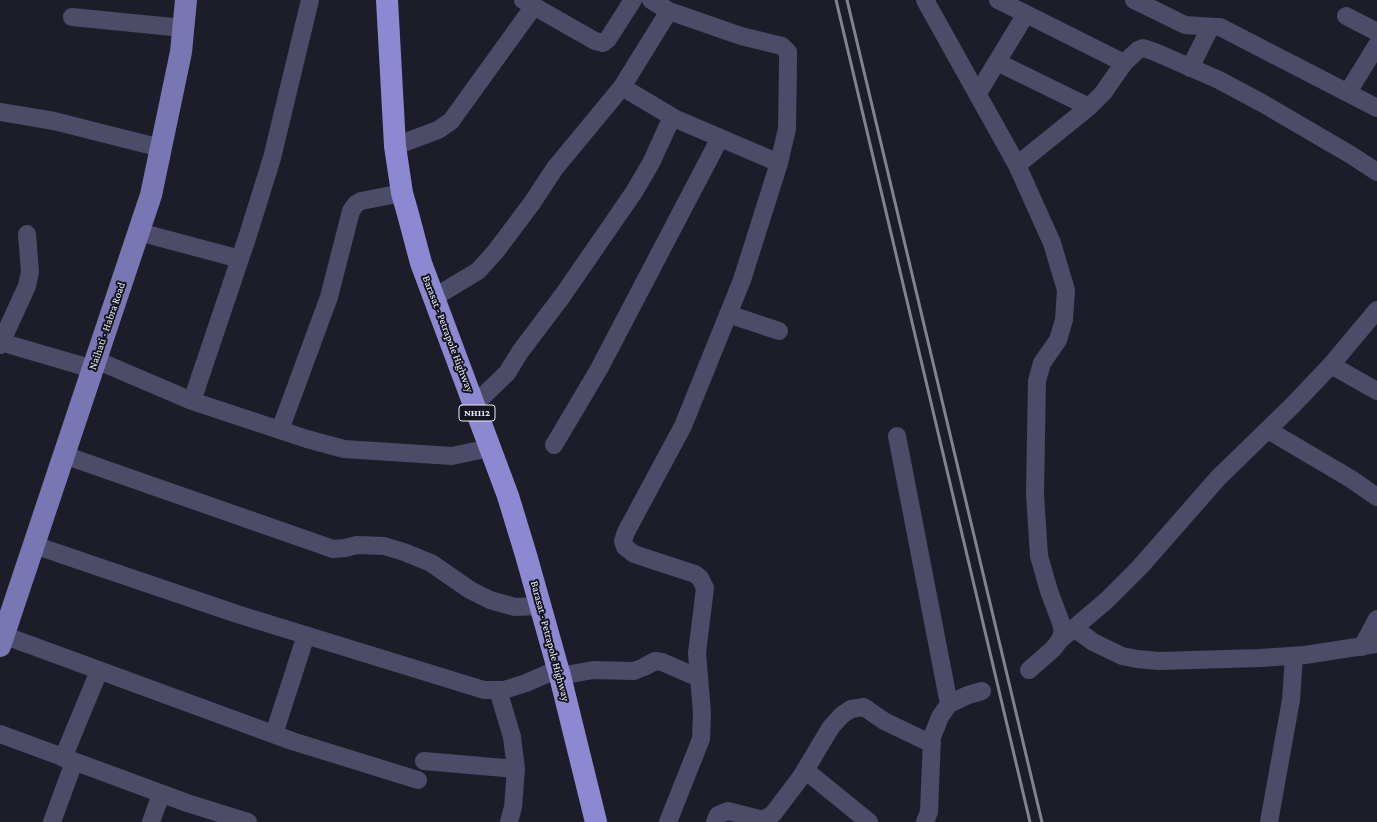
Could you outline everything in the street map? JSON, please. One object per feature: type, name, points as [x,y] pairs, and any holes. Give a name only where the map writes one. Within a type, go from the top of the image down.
[{"type":"highway","name":"Barasat - Petrapole Highway","points":[[387,0],[395,146],[402,193],[421,263],[433,298],[508,496],[559,672],[596,822]]},
{"type":"main road","name":"Naihati - Habra Road","points":[[2,641],[151,195],[181,52],[186,0]]},
{"type":"street","points":[[192,401],[272,158],[310,0]]},
{"type":"street","points":[[395,146],[438,130],[450,121],[529,3],[595,41],[603,43],[608,39],[633,0]]},
{"type":"street","points":[[651,0],[669,11],[741,36],[776,43],[788,52],[787,129],[779,163],[742,280],[683,426],[626,532],[623,541],[625,547],[634,554],[695,574],[700,578],[705,588],[697,652],[702,713],[700,739],[668,822]]},
{"type":"street","points":[[925,0],[978,93],[1016,165],[1052,243],[1066,290],[1064,320],[1058,340],[1042,363],[1037,381],[1036,411],[1035,494],[1039,556],[1049,591],[1061,622],[1063,632],[1060,640]]},
{"type":"street","points":[[1134,0],[1185,25],[1214,26],[1227,30],[1377,108]]},
{"type":"street","points":[[1004,1],[1026,14],[1124,63]]},
{"type":"street","points":[[433,298],[478,271],[496,251],[532,203],[555,168],[622,87],[669,11]]},
{"type":"street","points":[[978,93],[1026,14]]},
{"type":"street","points":[[1346,16],[1377,32]]},
{"type":"street","points":[[72,17],[183,28]]},
{"type":"street","points":[[1190,68],[1209,30],[1214,26]]},
{"type":"street","points":[[1348,92],[1377,45]]},
{"type":"street","points":[[1016,165],[1089,107],[1103,93],[1124,63],[1138,50],[1143,48],[1219,80],[1345,151],[1377,172]]},
{"type":"street","points":[[997,62],[1089,107]]},
{"type":"street","points":[[622,87],[672,117],[779,163]]},
{"type":"street","points":[[0,112],[54,121],[161,148]]},
{"type":"street","points":[[474,405],[507,373],[520,352],[563,295],[634,192],[651,163],[672,117]]},
{"type":"street","points":[[554,445],[599,369],[720,138]]},
{"type":"street","points":[[280,430],[329,297],[351,211],[356,204],[361,201],[402,193]]},
{"type":"street","points":[[139,232],[240,259]]},
{"type":"street","points":[[27,234],[30,272],[28,286],[0,343],[94,365],[192,401],[307,439],[344,449],[452,456],[490,448]]},
{"type":"street","points":[[1029,670],[1060,640],[1108,600],[1140,567],[1218,478],[1293,406],[1331,365],[1377,310]]},
{"type":"street","points":[[728,314],[779,331]]},
{"type":"street","points":[[1331,365],[1377,391]]},
{"type":"street","points":[[1268,430],[1351,478],[1377,497]]},
{"type":"street","points":[[897,436],[949,704]]},
{"type":"street","points":[[64,455],[333,549],[357,545],[384,546],[404,552],[431,563],[470,590],[490,600],[515,607],[541,606]]},
{"type":"street","points":[[34,545],[237,614],[484,690],[504,690],[559,672],[593,670],[634,671],[655,661],[662,662],[699,678]]},
{"type":"street","points":[[1074,628],[1093,642],[1122,656],[1159,661],[1294,656],[1370,645],[1377,619]]},
{"type":"street","points":[[274,734],[306,635]]},
{"type":"street","points":[[2,641],[98,670],[274,734],[418,780]]},
{"type":"street","points":[[1269,822],[1291,700],[1294,656]]},
{"type":"street","points":[[52,822],[69,760],[98,670]]},
{"type":"street","points":[[498,690],[512,738],[516,769],[513,807],[509,822]]},
{"type":"street","points":[[925,822],[929,812],[932,737],[940,717],[949,704],[968,695],[982,691]]},
{"type":"street","points":[[715,822],[718,815],[728,811],[762,821],[773,814],[805,770],[831,726],[851,708],[864,707],[884,721],[932,744]]},
{"type":"street","points":[[0,734],[161,794],[248,822]]},
{"type":"street","points":[[424,761],[516,769]]},
{"type":"street","points":[[805,770],[869,822]]},
{"type":"street","points":[[151,822],[161,794]]},
{"type":"railway","points":[[836,0],[1030,822]]},
{"type":"railway","points":[[847,0],[1042,822]]}]
